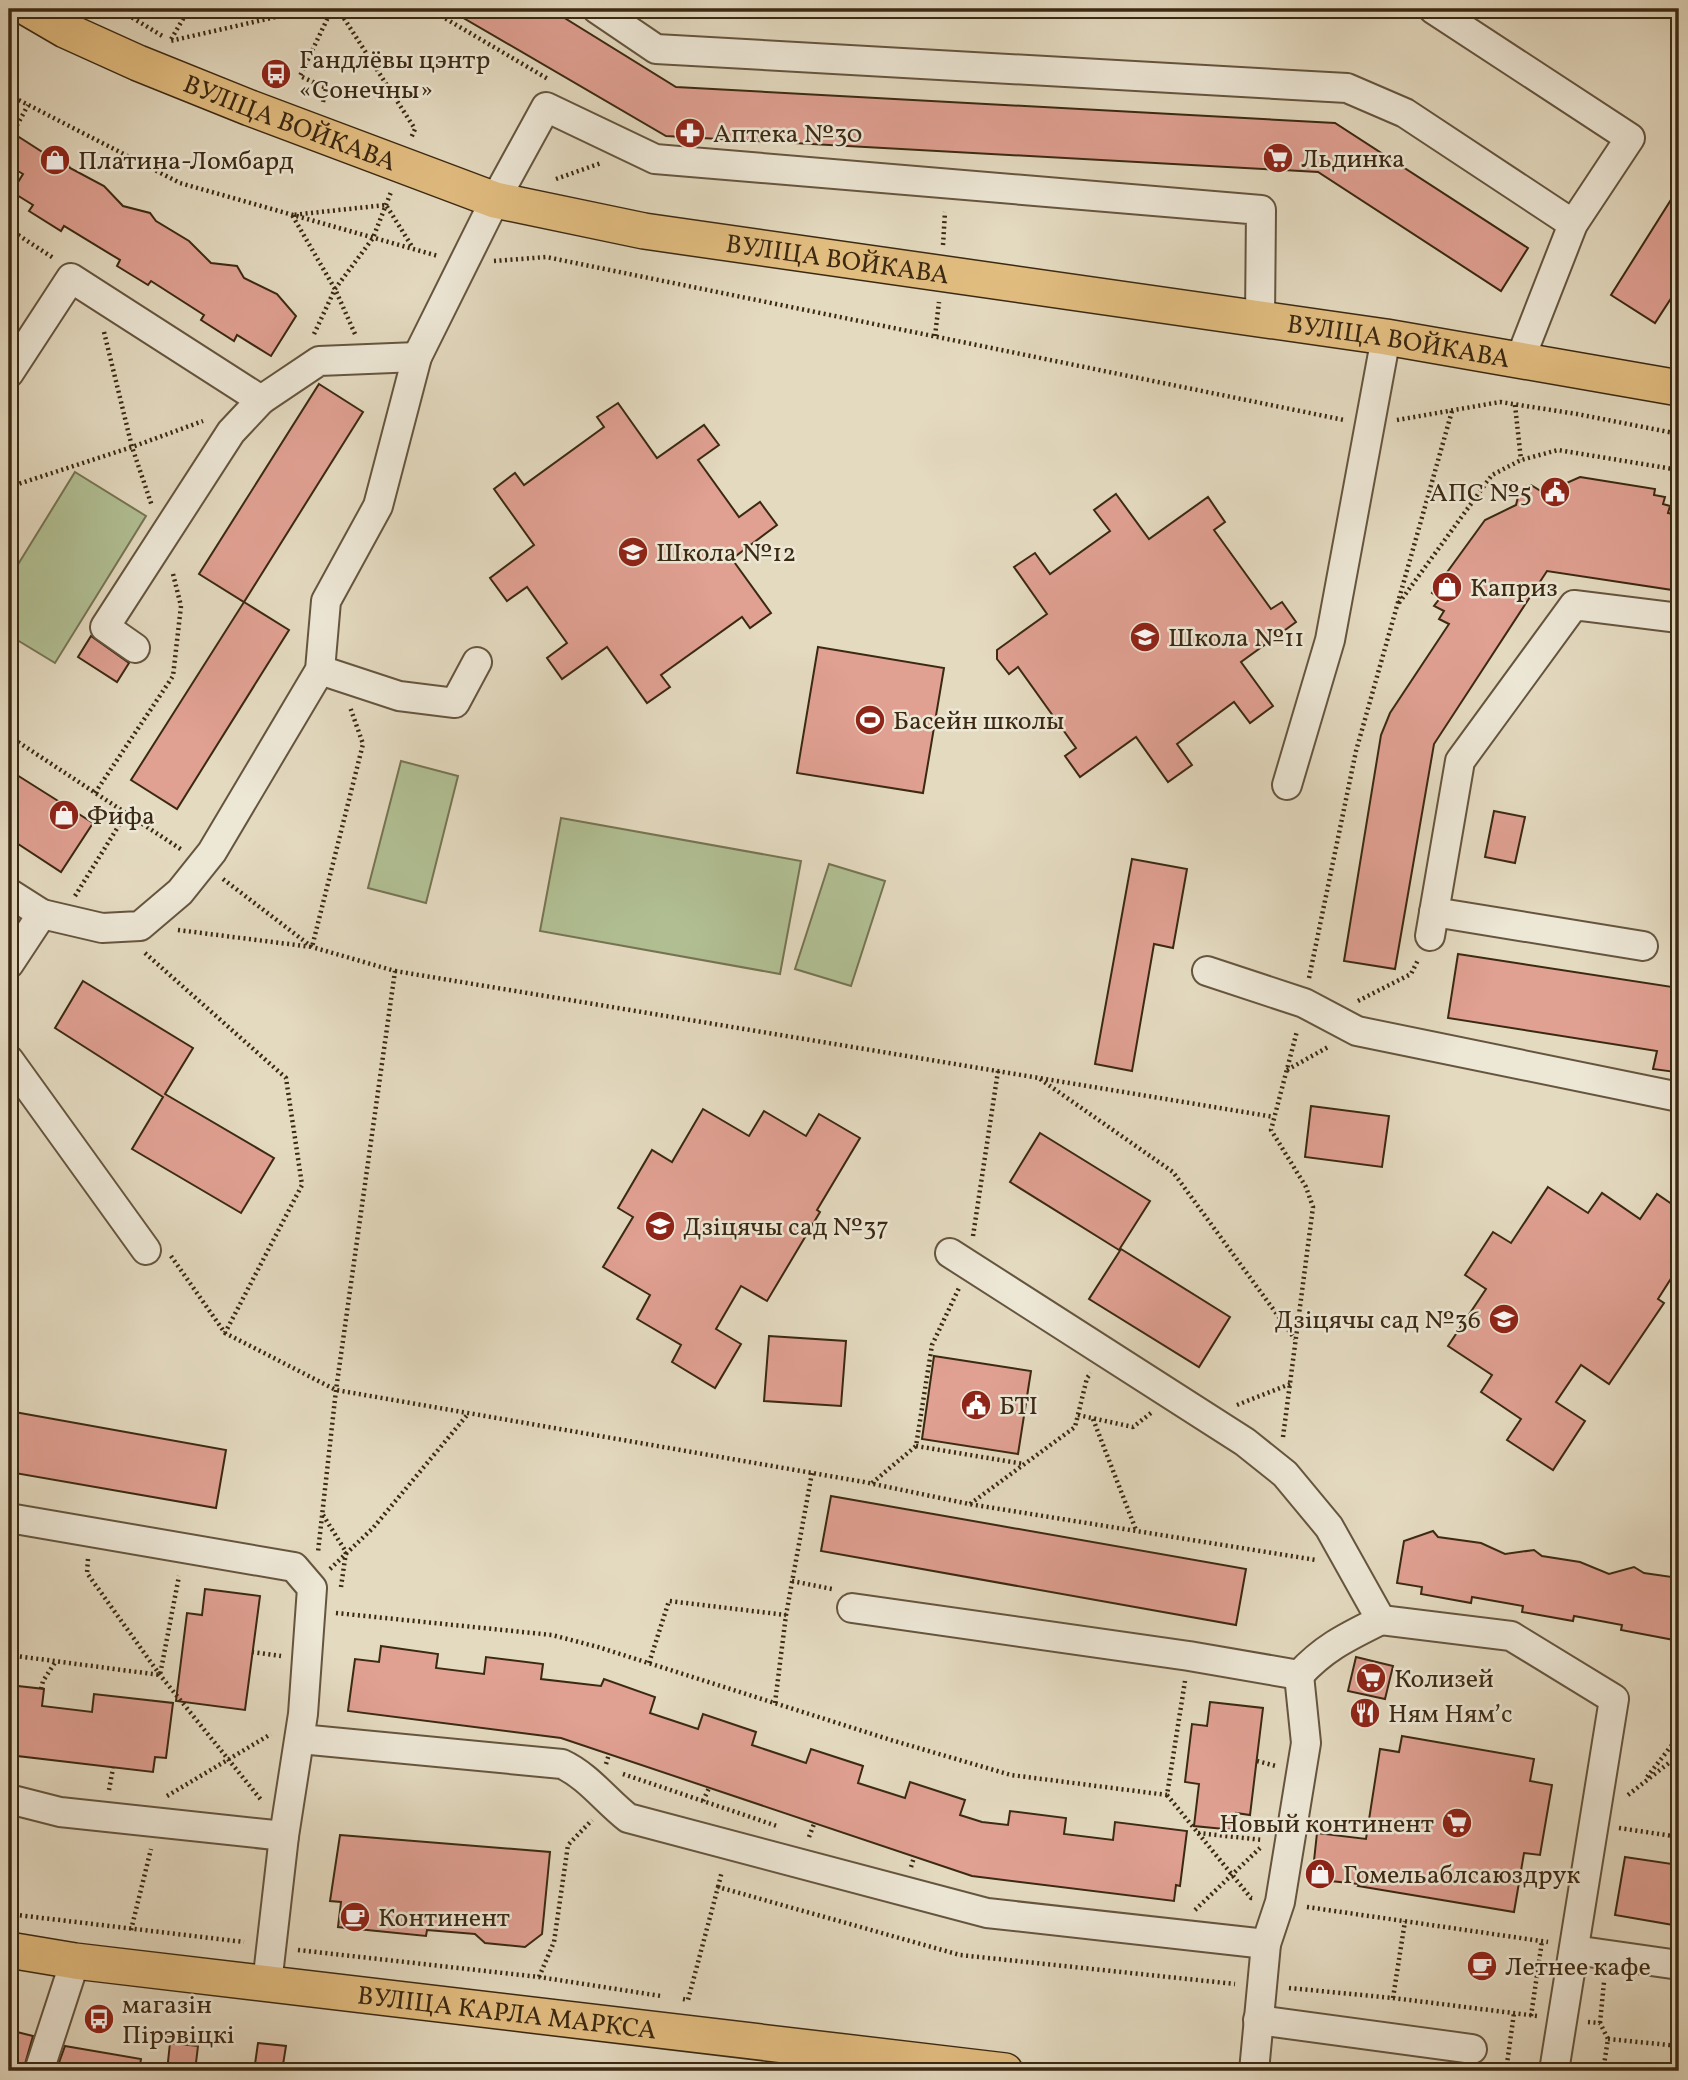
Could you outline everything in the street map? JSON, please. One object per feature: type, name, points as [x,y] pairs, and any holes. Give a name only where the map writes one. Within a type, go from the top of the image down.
[{"type":"main road","name":"ВУЛІЦА ВОЙКАВА","points":[[29,9],[65,30],[138,63],[402,164],[503,186],[643,231],[1386,337],[1518,362],[1676,381]]},
{"type":"main road","name":"ВУЛІЦА КАРЛА МАРКСА","points":[[9,1950],[75,1961],[896,2065],[1005,2071]]},
{"type":"street","points":[[597,9],[656,49],[1347,88],[1405,113],[1573,224]]},
{"type":"street","points":[[1433,9],[1630,138],[1573,224],[1518,362]]},
{"type":"street","points":[[9,893],[52,916],[102,928],[127,926],[180,892],[212,852],[329,673],[326,601],[378,506],[417,357],[546,107],[655,159],[1261,210],[1260,319]]},
{"type":"street","points":[[9,373],[71,278],[261,400]]},
{"type":"street","points":[[1287,785],[1330,640],[1386,337]]},
{"type":"street","points":[[135,648],[105,627],[231,432],[261,400],[319,361],[417,357]]},
{"type":"street","points":[[1643,946],[1432,924],[1460,761],[1574,605],[1679,618]]},
{"type":"street","points":[[329,673],[399,696],[455,703],[477,662]]},
{"type":"street","points":[[9,964],[52,916]]},
{"type":"street","points":[[1207,971],[1304,1003],[1357,1031],[1679,1097]]},
{"type":"street","points":[[9,1060],[146,1250]]},
{"type":"street","points":[[950,1253],[1245,1442],[1285,1474],[1329,1527],[1381,1620]]},
{"type":"street","points":[[9,1518],[294,1567],[312,1588],[302,1727],[284,1833],[268,1984]]},
{"type":"street","points":[[852,1608],[1189,1656],[1299,1675]]},
{"type":"street","points":[[1254,2071],[1266,1944],[1280,1902],[1306,1743],[1299,1675],[1317,1655],[1381,1620],[1511,1636],[1614,1699],[1554,2071]]},
{"type":"street","points":[[302,1727],[562,1764],[576,1770],[608,1803],[628,1818],[987,1913],[1266,1944]]},
{"type":"street","points":[[9,1799],[60,1811],[284,1833]]},
{"type":"street","points":[[1574,1948],[1679,1965]]},
{"type":"street","points":[[39,2071],[75,1961]]},
{"type":"street","points":[[1258,2020],[1472,2049]]},
{"type":"path","points":[[118,9],[181,50]]},
{"type":"path","points":[[170,41],[189,9]]},
{"type":"path","points":[[170,41],[311,9]]},
{"type":"path","points":[[323,106],[326,88],[300,76],[332,9]]},
{"type":"path","points":[[335,289],[373,238],[415,129],[338,9]]},
{"type":"path","points":[[390,9],[436,13],[439,9]]},
{"type":"path","points":[[9,95],[180,183],[463,264],[546,257],[1369,425],[1500,402],[1679,433]]},
{"type":"path","points":[[9,141],[28,105]]},
{"type":"path","points":[[503,186],[551,181],[637,150]]},
{"type":"path","points":[[292,215],[386,205]]},
{"type":"path","points":[[386,205],[413,249]]},
{"type":"path","points":[[292,215],[335,289],[366,359]]},
{"type":"path","points":[[9,229],[70,268],[71,278]]},
{"type":"path","points":[[103,299],[101,320],[132,447],[163,537]]},
{"type":"path","points":[[1515,405],[1521,460]]},
{"type":"path","points":[[1426,504],[1452,411]]},
{"type":"path","points":[[9,487],[209,419]]},
{"type":"path","points":[[1396,607],[1492,475],[1521,460],[1558,450],[1679,470]]},
{"type":"path","points":[[312,947],[363,744],[329,673]]},
{"type":"path","points":[[9,736],[203,864],[312,947]]},
{"type":"path","points":[[52,916],[126,814]]},
{"type":"path","points":[[1329,1016],[1410,974],[1432,924]]},
{"type":"path","points":[[127,926],[312,947],[396,971],[1274,1117]]},
{"type":"path","points":[[127,926],[286,1078],[302,1185],[225,1333]]},
{"type":"path","points":[[312,1588],[323,1515],[336,1390],[396,971]]},
{"type":"path","points":[[1286,1071],[1357,1031]]},
{"type":"path","points":[[1038,1078],[1172,1172],[1296,1340]]},
{"type":"path","points":[[146,1250],[162,1242],[225,1333],[336,1390],[812,1473],[969,1504],[1351,1566]]},
{"type":"path","points":[[969,1504],[1075,1427],[1087,1378],[1106,1353]]},
{"type":"path","points":[[1207,1418],[1290,1384]]},
{"type":"path","points":[[1078,1415],[1133,1427],[1173,1396]]},
{"type":"path","points":[[312,1588],[373,1528],[469,1413]]},
{"type":"path","points":[[1093,1419],[1136,1531]]},
{"type":"path","points":[[916,1446],[1024,1464]]},
{"type":"path","points":[[775,1703],[786,1615],[812,1473]]},
{"type":"path","points":[[323,1515],[346,1552],[340,1589]]},
{"type":"path","points":[[92,1532],[87,1573],[160,1675],[284,1833]]},
{"type":"path","points":[[160,1675],[180,1567]]},
{"type":"path","points":[[792,1581],[839,1590],[852,1608]]},
{"type":"path","points":[[312,1588],[337,1614],[552,1635],[964,1763],[1011,1775],[1167,1796],[1251,1898],[1574,1948]]},
{"type":"path","points":[[649,1663],[668,1601],[786,1615]]},
{"type":"path","points":[[337,1614],[339,1602]]},
{"type":"path","points":[[252,1652],[286,1657]]},
{"type":"path","points":[[9,1655],[160,1675]]},
{"type":"path","points":[[1167,1796],[1189,1656]]},
{"type":"path","points":[[41,1689],[56,1661]]},
{"type":"path","points":[[131,1930],[162,1799],[228,1759],[302,1727]]},
{"type":"path","points":[[1644,1782],[1679,1736]]},
{"type":"path","points":[[1625,1798],[1679,1755]]},
{"type":"path","points":[[1274,1778],[1277,1762],[1304,1757]]},
{"type":"path","points":[[1256,1761],[1276,1766]]},
{"type":"path","points":[[109,1791],[113,1768]]},
{"type":"path","points":[[605,1768],[786,1829]]},
{"type":"path","points":[[539,1978],[554,1942],[568,1845],[608,1803],[623,1774]]},
{"type":"path","points":[[703,1801],[709,1788]]},
{"type":"path","points":[[96,1789],[122,1793]]},
{"type":"path","points":[[809,1837],[814,1824]]},
{"type":"path","points":[[1594,1824],[1679,1837]]},
{"type":"path","points":[[1189,1915],[1263,1845],[1266,1827]]},
{"type":"path","points":[[797,1833],[821,1841]]},
{"type":"path","points":[[1198,1833],[1264,1840]]},
{"type":"path","points":[[9,1914],[539,1978],[688,2000],[718,1887],[960,1955],[1393,1998],[1600,2023],[1608,2039],[1602,2071]]},
{"type":"path","points":[[1393,1998],[1405,1921]]},
{"type":"path","points":[[1531,2016],[1542,1941]]},
{"type":"path","points":[[1506,2071],[1514,2013]]},
{"type":"path","points":[[1608,2039],[1679,2046]]},
{"type":"green space","points":[[75,472],[146,516],[55,663],[9,635],[9,579]]},
{"type":"green space","points":[[401,761],[458,776],[426,903],[368,888]]},
{"type":"green space","points":[[561,818],[801,861],[780,974],[540,931]]},
{"type":"green space","points":[[829,864],[885,881],[851,986],[795,969]]},
{"type":"building","points":[[448,9],[550,9],[676,87],[1335,123],[1528,248],[1501,291],[1318,172],[666,136]]},
{"type":"building","points":[[19,137],[44,153],[64,157],[70,168],[104,186],[123,206],[150,213],[156,221],[189,241],[211,263],[237,266],[244,278],[277,294],[296,316],[271,356],[237,335],[234,341],[201,320],[204,315],[151,281],[148,285],[117,266],[120,260],[64,226],[61,231],[29,211],[33,205],[12,192],[23,174],[9,166],[9,154]]},
{"type":"building","points":[[1679,187],[1679,286],[1655,323],[1611,295]]},
{"type":"building","points":[[319,384],[363,412],[244,602],[199,574]]},
{"type":"building","name":"Школа №12","points":[[618,403],[657,458],[704,425],[719,445],[698,460],[739,517],[760,502],[777,525],[732,559],[771,613],[750,628],[742,617],[661,675],[670,687],[647,703],[607,647],[562,679],[547,658],[567,643],[527,587],[507,601],[490,578],[534,545],[494,489],[515,473],[524,485],[604,427],[597,417]]},
{"type":"building","points":[[1580,477],[1655,489],[1654,495],[1665,497],[1663,504],[1670,506],[1668,513],[1677,515],[1675,524],[1679,525],[1679,591],[1547,571],[1434,744],[1395,969],[1344,961],[1381,735],[1390,713],[1449,624],[1439,619],[1444,611],[1434,606],[1440,598],[1432,593],[1485,520],[1516,505],[1520,489],[1531,485],[1544,493]]},
{"type":"building","name":"Школа №11","points":[[1116,494],[1149,539],[1208,497],[1225,522],[1214,530],[1271,609],[1282,602],[1296,622],[1241,662],[1273,706],[1250,723],[1234,702],[1177,744],[1192,765],[1168,782],[1136,737],[1080,777],[1065,756],[1076,748],[1018,667],[1009,674],[997,659],[997,650],[1047,614],[1014,567],[1035,553],[1050,574],[1110,531],[1094,510]]},
{"type":"building","points":[[244,602],[289,630],[177,809],[131,780]]},
{"type":"building","points":[[91,636],[129,663],[117,682],[78,657]]},
{"type":"building","name":"Басейн школы","points":[[818,647],[944,668],[923,793],[797,773]]},
{"type":"building","points":[[9,770],[93,823],[61,872],[9,838]]},
{"type":"building","points":[[1494,811],[1525,817],[1515,863],[1485,857]]},
{"type":"building","points":[[1132,859],[1187,869],[1173,948],[1154,944],[1132,1071],[1095,1064]]},
{"type":"building","points":[[1458,954],[1679,988],[1679,1046],[1675,1072],[1653,1069],[1657,1051],[1448,1018]]},
{"type":"building","points":[[83,981],[193,1048],[165,1094],[274,1158],[241,1213],[132,1149],[163,1097],[55,1028]]},
{"type":"building","points":[[1311,1106],[1389,1116],[1382,1167],[1305,1157]]},
{"type":"building","points":[[703,1109],[749,1136],[764,1111],[806,1136],[819,1114],[860,1138],[767,1301],[741,1286],[716,1329],[741,1344],[715,1388],[672,1362],[681,1345],[637,1319],[650,1295],[603,1267],[633,1217],[618,1208],[652,1150],[672,1162]]},
{"type":"building","points":[[1040,1133],[1150,1201],[1119,1250],[1010,1182]]},
{"type":"building","points":[[1548,1187],[1588,1213],[1602,1193],[1640,1219],[1657,1194],[1679,1209],[1679,1266],[1658,1299],[1664,1303],[1609,1384],[1581,1365],[1556,1402],[1585,1421],[1553,1470],[1507,1440],[1521,1419],[1481,1392],[1492,1375],[1448,1346],[1486,1289],[1465,1275],[1493,1232],[1511,1243]]},
{"type":"building","points":[[1121,1249],[1230,1317],[1199,1367],[1089,1299]]},
{"type":"building","points":[[769,1336],[846,1341],[841,1406],[764,1401]]},
{"type":"building","name":"БТІ","points":[[934,1356],[1031,1371],[1018,1454],[922,1439]]},
{"type":"building","points":[[9,1411],[226,1450],[216,1508],[9,1472]]},
{"type":"building","points":[[831,1496],[1246,1569],[1236,1625],[821,1551]]},
{"type":"building","points":[[1433,1531],[1438,1537],[1481,1543],[1505,1554],[1534,1550],[1542,1556],[1580,1562],[1609,1574],[1634,1567],[1644,1573],[1679,1578],[1679,1634],[1675,1633],[1674,1640],[1621,1630],[1622,1625],[1574,1616],[1573,1621],[1522,1612],[1523,1606],[1472,1597],[1471,1603],[1421,1594],[1422,1587],[1397,1583],[1404,1541]]},
{"type":"building","points":[[205,1589],[260,1596],[245,1710],[176,1701],[187,1613],[202,1615]]},
{"type":"building","points":[[381,1646],[438,1654],[436,1668],[484,1674],[486,1657],[543,1664],[541,1679],[601,1686],[604,1679],[655,1697],[650,1713],[698,1729],[703,1714],[756,1732],[752,1745],[806,1763],[811,1749],[863,1766],[858,1783],[905,1798],[910,1782],[965,1800],[960,1815],[982,1822],[1008,1825],[1010,1811],[1066,1818],[1064,1834],[1113,1840],[1115,1822],[1187,1831],[1180,1886],[1176,1885],[1174,1901],[972,1876],[561,1738],[348,1711],[355,1659],[379,1662]]},
{"type":"building","name":"Колизей","points":[[1356,1657],[1393,1666],[1385,1699],[1348,1691]]},
{"type":"building","points":[[9,1685],[44,1689],[42,1706],[92,1712],[94,1694],[173,1703],[166,1758],[155,1757],[153,1772],[9,1755]]},
{"type":"building","points":[[1210,1702],[1263,1708],[1250,1815],[1236,1813],[1234,1830],[1194,1826],[1199,1784],[1185,1782],[1192,1724],[1207,1726]]},
{"type":"building","name":"Новый континент","points":[[1402,1736],[1534,1759],[1530,1781],[1552,1785],[1540,1855],[1524,1853],[1514,1912],[1358,1886],[1359,1884],[1312,1879],[1317,1833],[1366,1839],[1380,1749],[1399,1752]]},
{"type":"building","points":[[340,1835],[550,1852],[542,1934],[525,1947],[485,1943],[475,1934],[427,1930],[426,1936],[338,1927],[341,1902],[330,1901]]},
{"type":"building","points":[[1625,1857],[1679,1865],[1679,1926],[1615,1915]]},
{"type":"building","points":[[9,2030],[33,2036],[23,2071],[9,2071]]},
{"type":"building","points":[[170,2043],[198,2046],[195,2071],[167,2071]]},
{"type":"building","points":[[258,2043],[286,2046],[282,2071],[254,2071]]},
{"type":"building","points":[[65,2046],[141,2059],[139,2071],[56,2071]]},
{"type":"place","name":"Гандлёвы цэнтр «Сонечны»","points":[[276,74]]},
{"type":"place","name":"Аптека №30","points":[[690,133]]},
{"type":"place","name":"Льдинка","points":[[1278,158]]},
{"type":"place","name":"Платина-Ломбард","points":[[55,160]]},
{"type":"place","name":"АПС №5","points":[[1555,492]]},
{"type":"place","name":"Школа №12","points":[[633,552]]},
{"type":"place","name":"Каприз","points":[[1447,587]]},
{"type":"place","name":"Школа №11","points":[[1145,637]]},
{"type":"place","name":"Басейн школы","points":[[870,720]]},
{"type":"place","name":"Фифа","points":[[64,815]]},
{"type":"place","name":"Дзіцячы сад №37","points":[[660,1226]]},
{"type":"place","name":"Дзіцячы сад №36","points":[[1504,1319]]},
{"type":"place","name":"БТІ","points":[[976,1405]]},
{"type":"place","name":"Колизей","points":[[1371,1678]]},
{"type":"place","name":"Ням Нямʼс","points":[[1365,1713]]},
{"type":"place","name":"Новый континент","points":[[1457,1823]]},
{"type":"place","name":"Гомельаблсаюздрук","points":[[1320,1874]]},
{"type":"place","name":"Континент","points":[[355,1917]]},
{"type":"place","name":"Летнее кафе","points":[[1482,1966]]},
{"type":"place","name":"магазін Пірэвіцкі","points":[[99,2019]]}]
